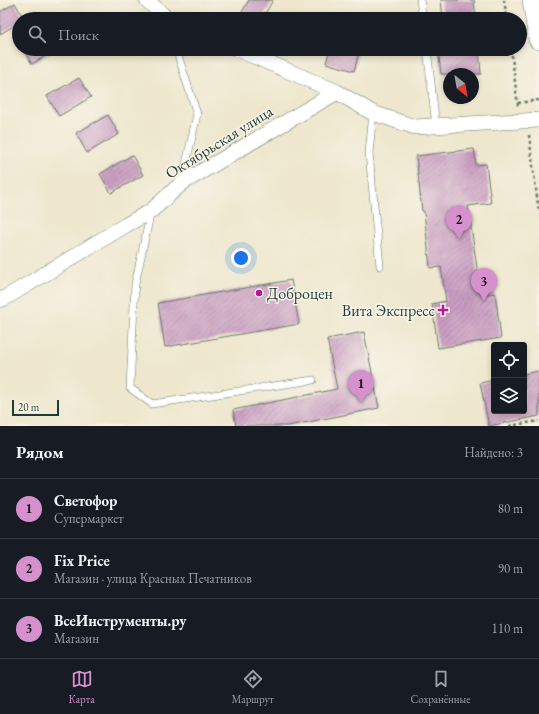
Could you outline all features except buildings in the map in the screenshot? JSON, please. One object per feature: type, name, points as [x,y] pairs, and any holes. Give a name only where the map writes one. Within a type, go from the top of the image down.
[{"type":"street","points":[[147,0],[160,12]]},
{"type":"street","points":[[533,0],[539,39]]},
{"type":"street","points":[[253,56],[336,92],[373,113],[415,127],[533,120]]},
{"type":"street","name":"Октябрьская улица","points":[[0,300],[151,211],[182,183],[336,92]]},
{"type":"lane","points":[[420,0],[422,12]]},
{"type":"lane","points":[[178,56],[197,114],[182,183]]},
{"type":"lane","points":[[427,56],[436,126]]},
{"type":"lane","points":[[373,113],[369,153],[380,266]]},
{"type":"lane","points":[[151,211],[135,284],[130,388],[152,404],[313,380]]},
{"type":"path","points":[[504,0],[506,12]]},
{"type":"path","points":[[512,56],[518,107],[533,120],[539,212]]},
{"type":"path","points":[[518,103],[539,100]]},
{"type":"path","points":[[509,426],[539,420]]},
{"type":"place","name":"Fix Price","points":[[459,239]]},
{"type":"place","name":"Доброцен","points":[[259,293]]},
{"type":"place","name":"ВсеИнструменты.ру","points":[[484,301]]},
{"type":"place","name":"Вита Экспресс","points":[[443,310]]},
{"type":"place","name":"Светофор","points":[[361,403]]}]
